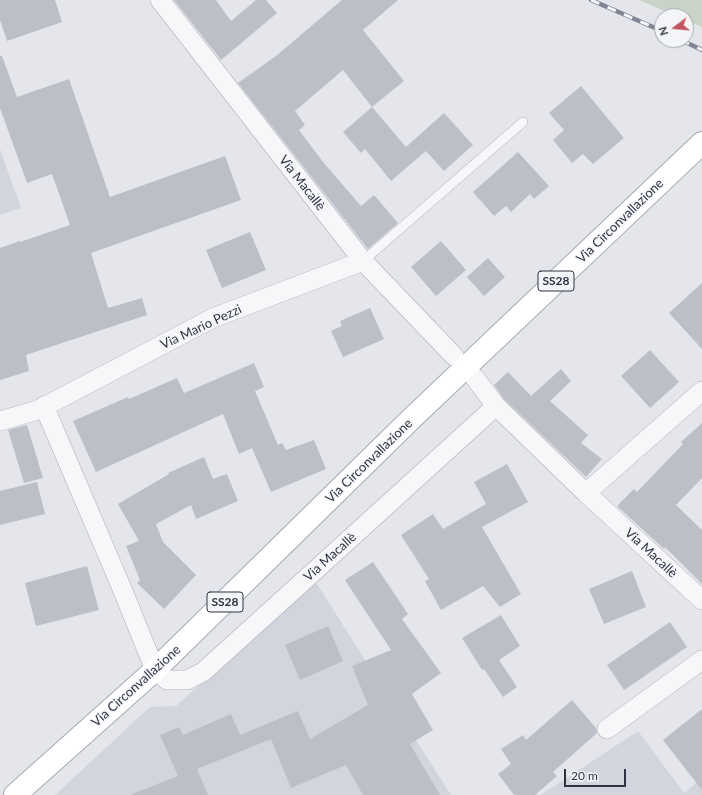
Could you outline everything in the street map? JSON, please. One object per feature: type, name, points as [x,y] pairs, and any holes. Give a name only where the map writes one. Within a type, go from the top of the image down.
[{"type":"main road","name":"Via Circonvallazione","points":[[16,795],[155,670],[416,415],[702,143]]},
{"type":"main road","name":"Via Circonvallazione","points":[[6,795],[34,778]]},
{"type":"street","name":"Via Macallè","points":[[160,0],[363,261],[454,356]]},
{"type":"street","name":"Via Mario Pezzi","points":[[0,421],[38,410],[213,318],[363,261]]},
{"type":"street","name":"Via Macallè","points":[[474,378],[496,406],[586,493],[702,600]]},
{"type":"street","points":[[586,493],[702,392]]},
{"type":"street","points":[[44,406],[155,670]]},
{"type":"street","name":"Via Macallè","points":[[155,670],[167,680],[187,680],[203,672],[496,406]]},
{"type":"street","points":[[607,729],[702,660]]},
{"type":"lane","points":[[363,261],[523,122]]},
{"type":"shaded area","points":[[0,149],[21,208],[0,215]]},
{"type":"shaded area","points":[[315,581],[451,795],[55,795],[150,707],[176,706]]},
{"type":"shaded area","points":[[638,731],[684,793],[702,778],[702,795],[541,795]]},
{"type":"green space","points":[[639,0],[702,0],[702,27],[694,24],[694,8],[658,8]]},
{"type":"building","points":[[0,0],[55,0],[62,22],[7,41],[0,20]]},
{"type":"building","points":[[174,0],[216,0],[231,21],[256,0],[266,0],[277,13],[221,60]]},
{"type":"building","points":[[342,0],[398,0],[363,30],[404,81],[372,107],[343,70],[295,111],[305,125],[299,130],[323,162],[361,206],[374,195],[398,223],[368,249],[238,83],[276,56]]},
{"type":"building","points":[[0,56],[2,56],[17,97],[69,79],[110,197],[225,156],[241,200],[91,253],[108,308],[142,298],[147,315],[26,355],[29,371],[0,380],[0,248],[70,225],[52,174],[27,183],[0,108]]},
{"type":"building","points":[[581,86],[624,138],[593,164],[583,154],[572,163],[553,140],[564,130],[549,113]]},
{"type":"building","points":[[372,107],[406,147],[444,113],[473,145],[444,171],[426,151],[391,181],[365,149],[361,153],[343,132]]},
{"type":"building","points":[[518,152],[549,186],[534,199],[530,194],[511,212],[506,206],[494,216],[473,192]]},
{"type":"building","points":[[250,232],[266,270],[222,288],[206,250]]},
{"type":"building","points":[[441,241],[466,270],[436,296],[411,267]]},
{"type":"building","points":[[488,258],[505,277],[484,296],[467,277]]},
{"type":"building","points":[[702,283],[702,349],[669,313]]},
{"type":"building","points":[[370,308],[384,339],[343,357],[331,331],[342,326],[340,321]]},
{"type":"building","points":[[650,350],[679,382],[650,408],[621,376]]},
{"type":"building","points":[[254,363],[264,387],[255,391],[278,445],[282,443],[286,450],[314,440],[326,469],[271,492],[252,448],[239,454],[223,414],[96,472],[73,421],[177,378],[184,393]]},
{"type":"building","points":[[561,369],[571,381],[550,401],[588,435],[581,443],[602,459],[586,477],[504,399],[494,385],[508,372],[531,396]]},
{"type":"building","points":[[702,423],[702,478],[676,505],[702,530],[702,584],[665,547],[664,549],[617,506],[634,489],[637,492],[683,444],[681,442]]},
{"type":"building","points":[[27,425],[43,478],[24,483],[8,430]]},
{"type":"building","points":[[204,457],[213,479],[227,474],[238,501],[196,519],[191,505],[156,524],[163,542],[196,575],[164,609],[137,583],[140,580],[126,546],[139,541],[118,504],[169,474],[168,473]]},
{"type":"building","points":[[507,464],[528,502],[482,527],[521,594],[500,607],[483,586],[441,610],[425,581],[429,579],[401,535],[433,514],[443,529],[486,504],[474,482]]},
{"type":"building","points":[[37,482],[45,514],[0,525],[0,491]]},
{"type":"building","points":[[373,562],[408,614],[402,619],[441,673],[412,694],[433,730],[410,744],[440,795],[363,795],[346,765],[291,788],[271,739],[197,769],[208,795],[132,795],[178,776],[160,735],[179,727],[183,735],[231,714],[240,735],[298,711],[310,739],[368,705],[352,666],[391,650],[345,580]]},
{"type":"building","points":[[87,566],[99,610],[36,626],[25,583]]},
{"type":"building","points":[[632,571],[646,607],[604,624],[589,589]]},
{"type":"building","points":[[501,615],[520,646],[499,660],[517,687],[503,697],[484,669],[482,670],[462,638]]},
{"type":"building","points":[[670,622],[687,647],[624,690],[607,665]]},
{"type":"building","points":[[328,626],[343,661],[300,680],[285,645]]},
{"type":"building","points":[[572,700],[596,728],[597,733],[553,772],[557,776],[535,795],[514,795],[498,774],[511,764],[501,749],[523,735],[526,740]]},
{"type":"building","points":[[702,709],[702,790],[663,740]]},
{"type":"railway","points":[[591,0],[654,28]]},
{"type":"railway","points":[[694,46],[702,50]]}]
